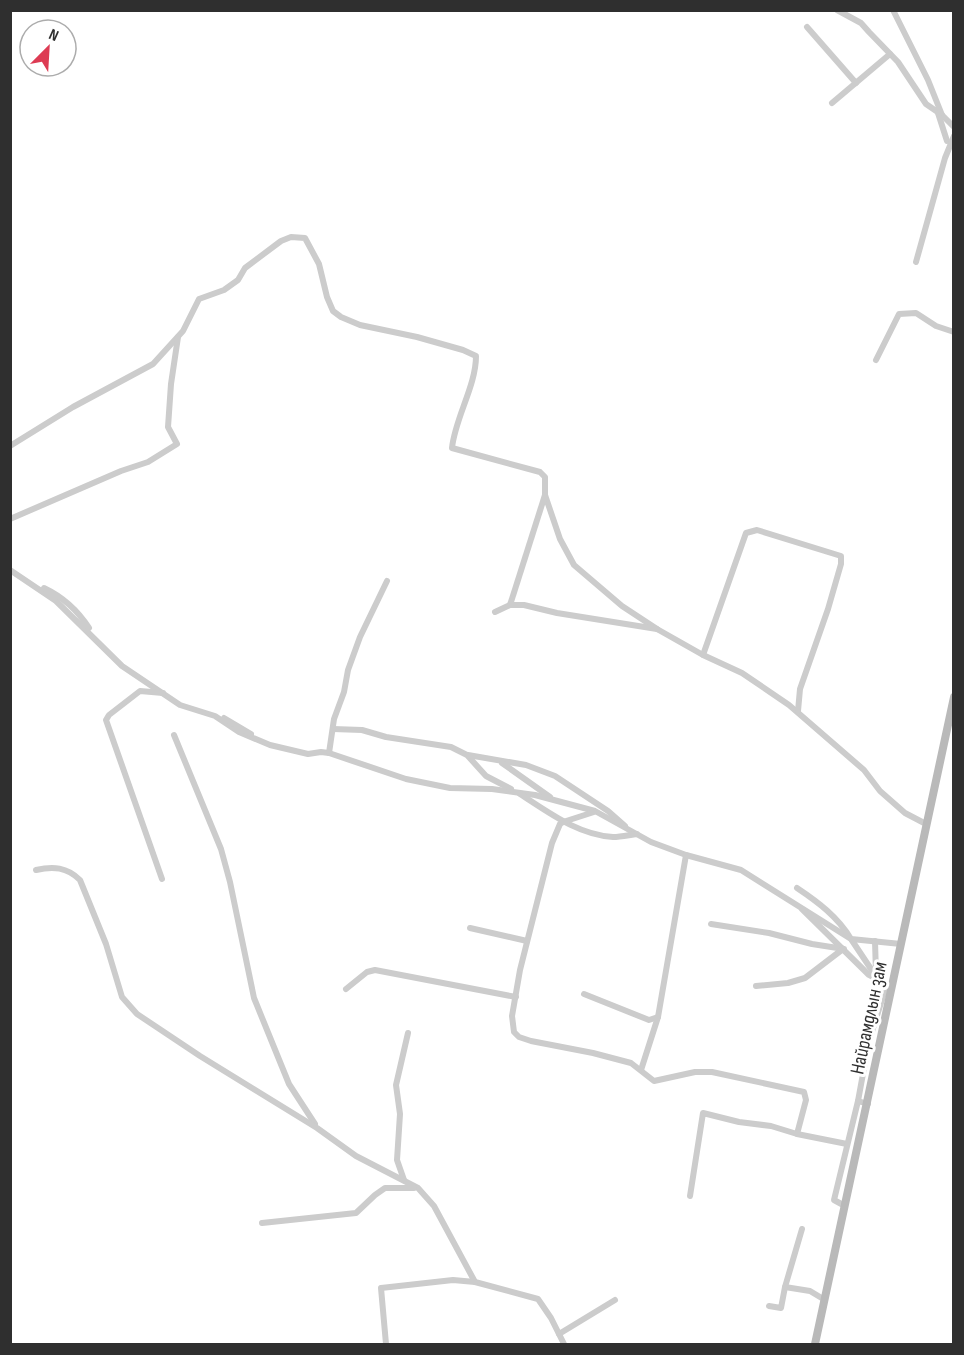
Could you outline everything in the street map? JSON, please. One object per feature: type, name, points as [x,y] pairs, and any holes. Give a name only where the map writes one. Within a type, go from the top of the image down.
[{"type":"main road","name":"Найрамдлын зам","points":[[815,1344],[868,1104],[888,992],[901,945],[954,697]]},
{"type":"street","points":[[837,10],[861,23],[890,54],[926,104],[954,127]]},
{"type":"street","points":[[893,10],[928,80],[947,141]]},
{"type":"street","points":[[807,27],[856,83]]},
{"type":"street","points":[[832,103],[890,54]]},
{"type":"street","points":[[916,262],[945,158],[954,136]]},
{"type":"street","points":[[10,446],[73,407],[153,364],[187,324],[199,299],[224,290],[238,280],[245,268],[280,241],[291,237],[305,238],[319,264],[333,311],[340,317],[360,325],[463,350],[476,356],[453,437],[453,448],[540,472],[545,477],[545,495],[510,605]]},
{"type":"street","points":[[876,360],[899,314],[916,313],[936,326],[954,332]]},
{"type":"street","points":[[10,519],[128,468],[148,462],[177,444],[168,427],[178,336]]},
{"type":"street","points":[[545,495],[560,539],[574,565],[622,606],[657,629],[742,673],[798,711],[864,770],[880,791],[905,813],[926,824]]},
{"type":"street","points":[[703,654],[746,532],[757,530],[841,556],[841,564],[828,609],[800,689],[798,711]]},
{"type":"street","points":[[10,564],[12,571],[56,601],[107,654],[133,675],[185,707],[210,714],[264,743],[308,754],[329,753],[406,778],[450,788],[518,792],[595,811],[651,842],[686,855],[741,870],[851,939],[901,945]]},
{"type":"street","points":[[329,753],[348,670],[360,637],[387,581]]},
{"type":"street","points":[[495,612],[510,605],[524,605],[557,613],[657,629]]},
{"type":"street","points":[[162,879],[106,720],[109,715],[140,691],[164,693]]},
{"type":"street","points":[[333,729],[362,730],[386,737],[451,747],[467,755],[526,765],[555,776],[621,820],[627,828]]},
{"type":"street","points":[[174,735],[221,849],[254,998],[290,1084],[317,1128]]},
{"type":"street","points":[[467,755],[486,776],[518,792],[563,822],[592,833],[614,837],[637,833]]},
{"type":"street","points":[[499,760],[555,800]]},
{"type":"street","points":[[595,811],[560,824],[550,849],[520,970],[512,1016],[514,1032],[519,1037],[631,1063],[654,1081],[695,1072],[712,1072],[804,1092],[806,1100],[797,1134]]},
{"type":"street","points":[[641,1070],[658,1017],[686,855]]},
{"type":"street","points":[[36,870],[56,867],[74,874],[80,880],[106,944],[122,997],[137,1014],[317,1128],[356,1156],[418,1188],[434,1206],[475,1282]]},
{"type":"street","points":[[797,888],[830,913],[845,929],[888,992],[869,1041],[854,1124],[834,1200],[845,1206]]},
{"type":"street","points":[[800,907],[869,975],[878,979]]},
{"type":"street","points":[[711,924],[769,933],[844,949]]},
{"type":"street","points":[[470,928],[527,941]]},
{"type":"street","points":[[875,941],[878,979]]},
{"type":"street","points":[[756,986],[788,983],[805,978],[844,949]]},
{"type":"street","points":[[346,989],[367,972],[375,970],[516,998]]},
{"type":"street","points":[[584,994],[649,1020],[658,1017]]},
{"type":"street","points":[[404,1180],[398,1160],[400,1114],[396,1085],[408,1033]]},
{"type":"street","points":[[858,1101],[868,1104]]},
{"type":"street","points":[[690,1196],[703,1113],[847,1144]]},
{"type":"street","points":[[262,1223],[356,1213],[385,1188],[418,1188]]},
{"type":"street","points":[[769,1306],[781,1308],[802,1229]]},
{"type":"street","points":[[386,1344],[381,1288],[453,1281],[475,1282],[538,1299],[564,1344]]},
{"type":"street","points":[[785,1287],[810,1291],[825,1300]]},
{"type":"street","points":[[559,1334],[615,1300]]}]
